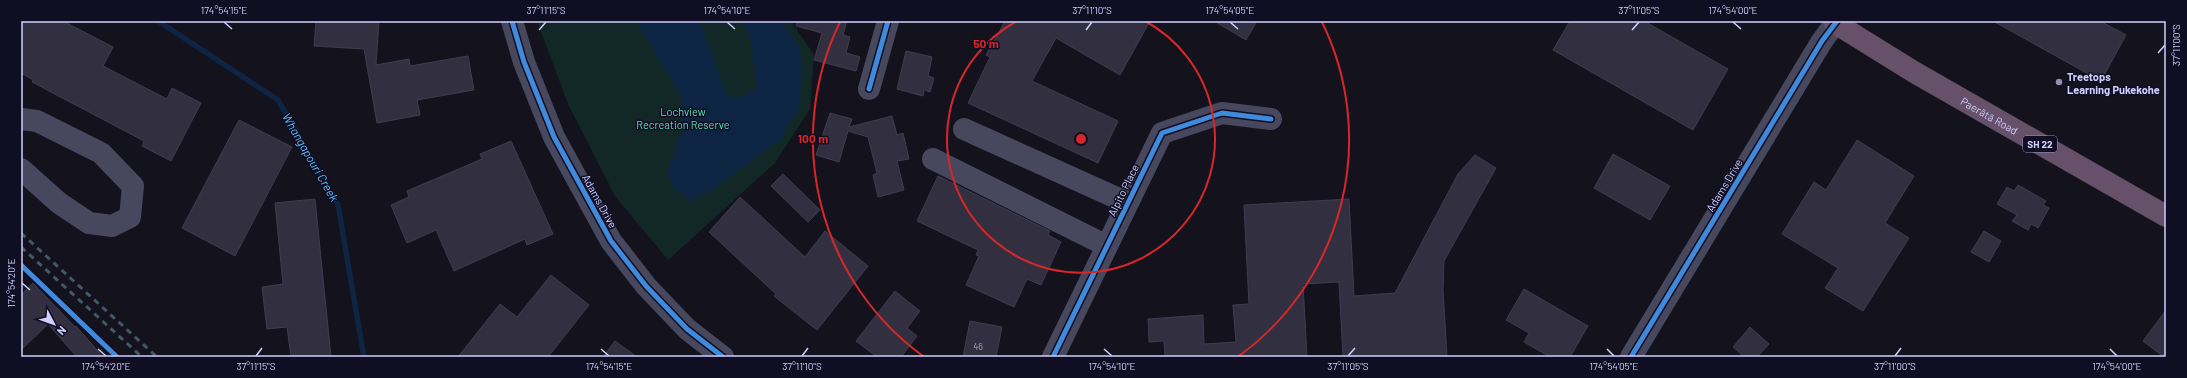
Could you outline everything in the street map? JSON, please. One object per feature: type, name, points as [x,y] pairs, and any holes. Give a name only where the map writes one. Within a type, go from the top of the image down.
[{"type":"highway","name":"Paerātā Road","points":[[1836,22],[1914,72],[2166,216]]},
{"type":"street","name":"Adams Drive","points":[[512,21],[524,62],[554,137],[610,241],[646,286],[682,323],[723,357]]},
{"type":"street","points":[[869,89],[888,21]]},
{"type":"street","name":"Adams Drive","points":[[1631,357],[1822,41],[1836,22]]},
{"type":"street","name":"Alpito Place","points":[[1053,357],[1162,133],[1222,112],[1271,119]]},
{"type":"street","points":[[21,119],[37,121],[102,154],[133,186],[130,217],[112,226],[89,223],[59,203],[21,169]]},
{"type":"street","points":[[964,129],[1128,203]]},
{"type":"street","points":[[933,159],[1107,246]]},
{"type":"green space","name":"Lochview Recreation Reserve","points":[[537,21],[791,21],[814,55],[810,109],[775,163],[668,260],[615,196],[568,104]]},
{"type":"water","points":[[636,21],[700,21],[727,95],[738,99],[757,87],[752,45],[743,21],[782,21],[800,48],[802,78],[798,109],[781,139],[712,190],[690,201],[676,189],[667,176],[682,129],[681,96]]},
{"type":"building","points":[[21,21],[63,21],[113,47],[103,66],[167,99],[172,88],[201,103],[171,161],[142,146],[144,141],[32,82],[33,80],[21,73]]},
{"type":"building","points":[[316,21],[379,21],[376,65],[409,59],[410,66],[468,56],[474,90],[417,100],[420,115],[377,123],[364,49],[314,46]]},
{"type":"building","points":[[797,21],[847,21],[843,35],[850,37],[846,53],[860,57],[856,71],[814,60],[822,33],[796,26]]},
{"type":"building","points":[[1005,21],[1150,21],[1120,75],[1056,38],[1032,81],[1118,121],[1098,163],[968,103],[990,57],[986,55]]},
{"type":"building","points":[[1214,21],[1257,21],[1246,40]]},
{"type":"building","points":[[1570,21],[1644,21],[1728,69],[1693,130],[1553,50]]},
{"type":"building","points":[[1993,21],[2100,21],[2126,35],[2101,81]]},
{"type":"building","points":[[906,51],[932,57],[928,76],[934,78],[930,92],[924,90],[923,96],[897,89]]},
{"type":"building","points":[[830,113],[852,119],[849,127],[892,116],[897,135],[903,133],[909,159],[897,161],[904,190],[878,197],[873,175],[877,173],[868,137],[848,131],[839,162],[816,155]]},
{"type":"building","points":[[239,120],[292,147],[235,256],[182,228]]},
{"type":"building","points":[[1857,140],[1914,176],[1885,223],[1909,238],[1863,311],[1825,288],[1838,268],[1782,234],[1814,182],[1826,190]]},
{"type":"building","points":[[511,141],[553,234],[527,245],[525,239],[454,271],[436,230],[407,243],[391,205],[409,197],[407,191],[482,159],[480,154]]},
{"type":"building","points":[[1613,154],[1670,186],[1650,220],[1594,188]]},
{"type":"building","points":[[1475,155],[1496,168],[1444,261],[1443,290],[1447,357],[1343,357],[1339,282],[1303,284],[1307,357],[1165,357],[1164,341],[1149,342],[1148,319],[1203,315],[1204,344],[1236,342],[1233,305],[1249,304],[1244,205],[1349,199],[1354,296],[1395,293],[1458,174]]},
{"type":"building","points":[[783,174],[820,210],[808,222],[771,186]]},
{"type":"building","points":[[938,176],[1050,231],[1048,235],[1061,242],[1041,285],[1027,279],[1014,307],[966,285],[979,256],[976,255],[978,250],[917,221]]},
{"type":"building","points":[[2018,185],[2046,201],[2043,205],[2049,208],[2038,228],[2031,224],[2028,230],[2012,221],[2017,215],[1997,204],[2007,187],[2014,191]]},
{"type":"building","points":[[740,197],[805,257],[825,231],[868,266],[817,330],[774,296],[776,294],[709,232]]},
{"type":"building","points":[[315,199],[331,357],[291,357],[287,327],[267,329],[262,287],[283,284],[275,203]]},
{"type":"building","points":[[1984,231],[2001,241],[1989,262],[1971,252]]},
{"type":"building","points":[[551,275],[589,305],[548,357],[458,357],[500,304],[517,317]]},
{"type":"building","points":[[33,283],[75,327],[76,326],[103,357],[77,357],[48,324],[21,350],[21,295]]},
{"type":"building","points":[[1524,289],[1588,326],[1570,357],[1550,357],[1524,342],[1529,333],[1506,320]]},
{"type":"building","points":[[895,291],[920,311],[907,328],[917,336],[901,357],[877,357],[856,341]]},
{"type":"building","points":[[2166,310],[2166,357],[2164,357],[2143,341]]},
{"type":"building","points":[[970,321],[1002,327],[996,357],[963,357]]},
{"type":"building","points":[[1750,327],[1769,344],[1757,357],[1744,357],[1733,347]]},
{"type":"building","points":[[615,341],[637,357],[603,357]]},
{"type":"waterway","name":"Whangapouri Creek","points":[[158,21],[278,100],[338,205],[364,357]]},
{"type":"railway","points":[[21,233],[157,357]]},
{"type":"railway","points":[[21,247],[142,357]]},
{"type":"cycle path","points":[[512,21],[524,62],[554,137],[611,241],[646,286],[687,329],[723,357]]},
{"type":"cycle path","points":[[869,89],[888,21]]},
{"type":"cycle path","points":[[1631,357],[1822,41],[1837,21]]},
{"type":"cycle path","points":[[1053,357],[1162,133],[1222,113],[1271,119]]},
{"type":"cycle path","points":[[21,265],[117,357]]},
{"type":"place","name":"Treetops Learning Pukekohe","points":[[2059,82]]}]
